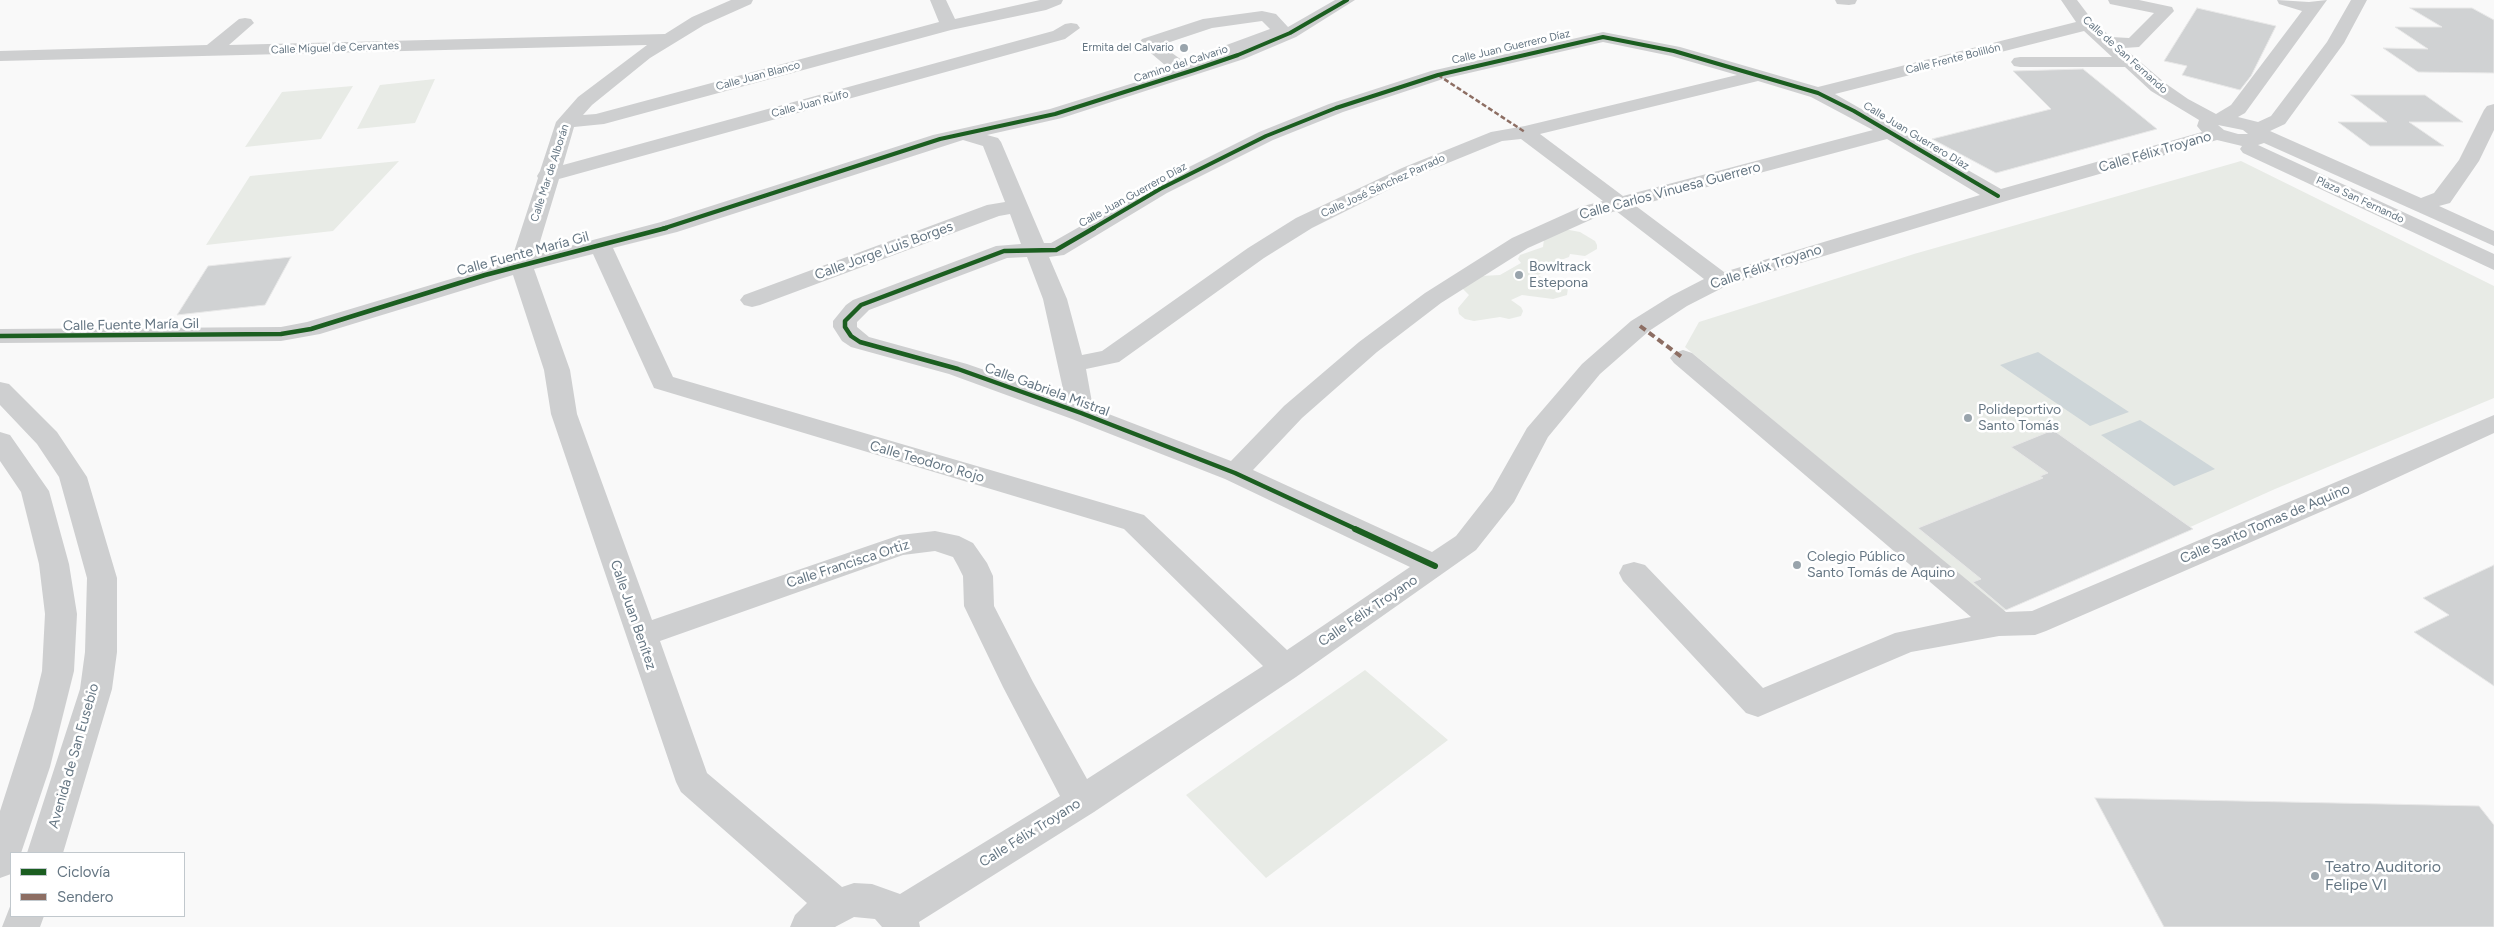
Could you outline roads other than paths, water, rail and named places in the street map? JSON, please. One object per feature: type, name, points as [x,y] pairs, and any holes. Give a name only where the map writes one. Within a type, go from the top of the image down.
[{"type":"street","name":"Calle Mar de Alborán","points":[[520,266],[547,176],[566,122],[592,95],[644,54],[698,21],[745,0]]},
{"type":"street","points":[[938,0],[950,26]]},
{"type":"street","name":"Calle Juan Blanco","points":[[566,122],[597,120],[950,26],[1040,6],[1055,0]]},
{"type":"street","name":"Camino del Calvario","points":[[1011,123],[1055,114],[1238,55],[1290,33],[1347,0]]},
{"type":"street","points":[[1843,0],[1849,0]]},
{"type":"street","name":"Calle de San Fernando","points":[[2068,0],[2087,25],[2158,87],[2219,128]]},
{"type":"street","points":[[2107,0],[2142,34]]},
{"type":"street","points":[[2107,42],[2133,43],[2166,11],[2116,0]]},
{"type":"street","points":[[2285,0],[2315,4],[2238,109],[2219,128],[2247,141],[2259,138],[2258,132],[2278,120],[2335,43],[2359,0]]},
{"type":"street","points":[[1238,15],[1273,15],[1301,25]]},
{"type":"street","points":[[1262,16],[1270,18],[1280,26],[1278,32],[1180,68],[1148,43],[1196,27],[1227,20],[1262,16]]},
{"type":"street","points":[[211,51],[245,23]]},
{"type":"street","name":"Calle Frente Bolillón","points":[[1818,93],[2087,25]]},
{"type":"street","name":"Calle Juan Rulfo","points":[[547,176],[1059,34],[1071,28]]},
{"type":"street","name":"Calle Juan Guerrero Díaz","points":[[1034,249],[1056,250],[1160,189],[1266,136],[1388,90],[1467,67],[1592,39],[1611,37],[1674,51],[1818,93],[1854,111],[1998,196]]},
{"type":"street","name":"Calle Miguel de Cervantes","points":[[0,56],[669,39]]},
{"type":"street","points":[[2020,62],[2130,62]]},
{"type":"street","name":"Calle José Sánchez Parrado","points":[[1072,364],[1110,357],[1256,253],[1304,223],[1409,172],[1498,136],[1525,132],[1758,76]]},
{"type":"street","points":[[2421,205],[2442,198],[2469,162],[2494,110]]},
{"type":"street","points":[[991,142],[1011,123]]},
{"type":"street","name":"Calle Fuente María Gil","points":[[0,336],[295,333],[520,266],[601,246],[669,226],[961,134],[1011,123]]},
{"type":"street","name":"Plaza San Fernando","points":[[2219,128],[2494,263]]},
{"type":"street","name":"Calle Félix Troyano","points":[[900,921],[1285,668],[1466,543],[1504,495],[1536,434],[1591,369],[1640,326],[1679,301],[1720,280],[2219,128]]},
{"type":"street","points":[[1525,132],[1720,280]]},
{"type":"street","name":"Calle Carlos Vinuesa Guerrero","points":[[1235,473],[1300,406],[1368,346],[1433,298],[1520,243],[1583,214],[1889,132]]},
{"type":"street","name":"Plaza San Fernando","points":[[2258,132],[2494,239]]},
{"type":"street","points":[[961,134],[991,142]]},
{"type":"street","points":[[991,142],[1055,300],[1072,364],[1081,413]]},
{"type":"street","name":"Calle Jorge Luis Borges","points":[[752,300],[995,210],[1017,207]]},
{"type":"street","name":"Calle Teodoro Rojo","points":[[601,246],[663,382],[1134,522],[1285,668]]},
{"type":"street","name":"Calle Gabriela Mistral","points":[[1034,249],[1004,251],[861,305],[848,316],[845,327],[851,336],[860,342],[958,369],[1081,413],[1235,473],[1435,566]]},
{"type":"street","name":"Calle Juan Benítez","points":[[520,266],[557,370],[564,414],[640,636],[693,782],[823,916]]},
{"type":"street","points":[[1683,358],[1999,624]]},
{"type":"street","name":"Avenida de San Eusebio","points":[[0,390],[47,438],[73,477],[102,578],[101,652],[96,688],[80,746],[45,852]]},
{"type":"street","name":"Calle Santo Tomas de Aquino","points":[[1999,624],[2035,623],[2336,494],[2494,423]]},
{"type":"street","points":[[0,441],[35,491],[54,564],[61,614],[58,671],[50,708],[33,767],[0,862]]},
{"type":"street","name":"Calle Francisca Ortiz","points":[[640,636],[900,545],[935,541],[950,543],[963,550],[972,563],[978,576],[979,606],[1019,687],[1081,801]]},
{"type":"street","points":[[1634,573],[1758,704],[1906,641],[1999,624]]},
{"type":"street","points":[[823,916],[854,900],[872,901],[887,906],[900,921]]},
{"type":"place","name":"Ermita del Calvario","points":[[1184,48]]},
{"type":"place","name":"Bowltrack Estepona","points":[[1519,275]]},
{"type":"place","name":"Polideportivo Santo Tomás","points":[[1968,418]]},
{"type":"place","name":"Colegio Público Santo Tomás de Aquino","points":[[1797,565]]},
{"type":"place","name":"Teatro Auditorio Felipe VI","points":[[2315,876]]}]
